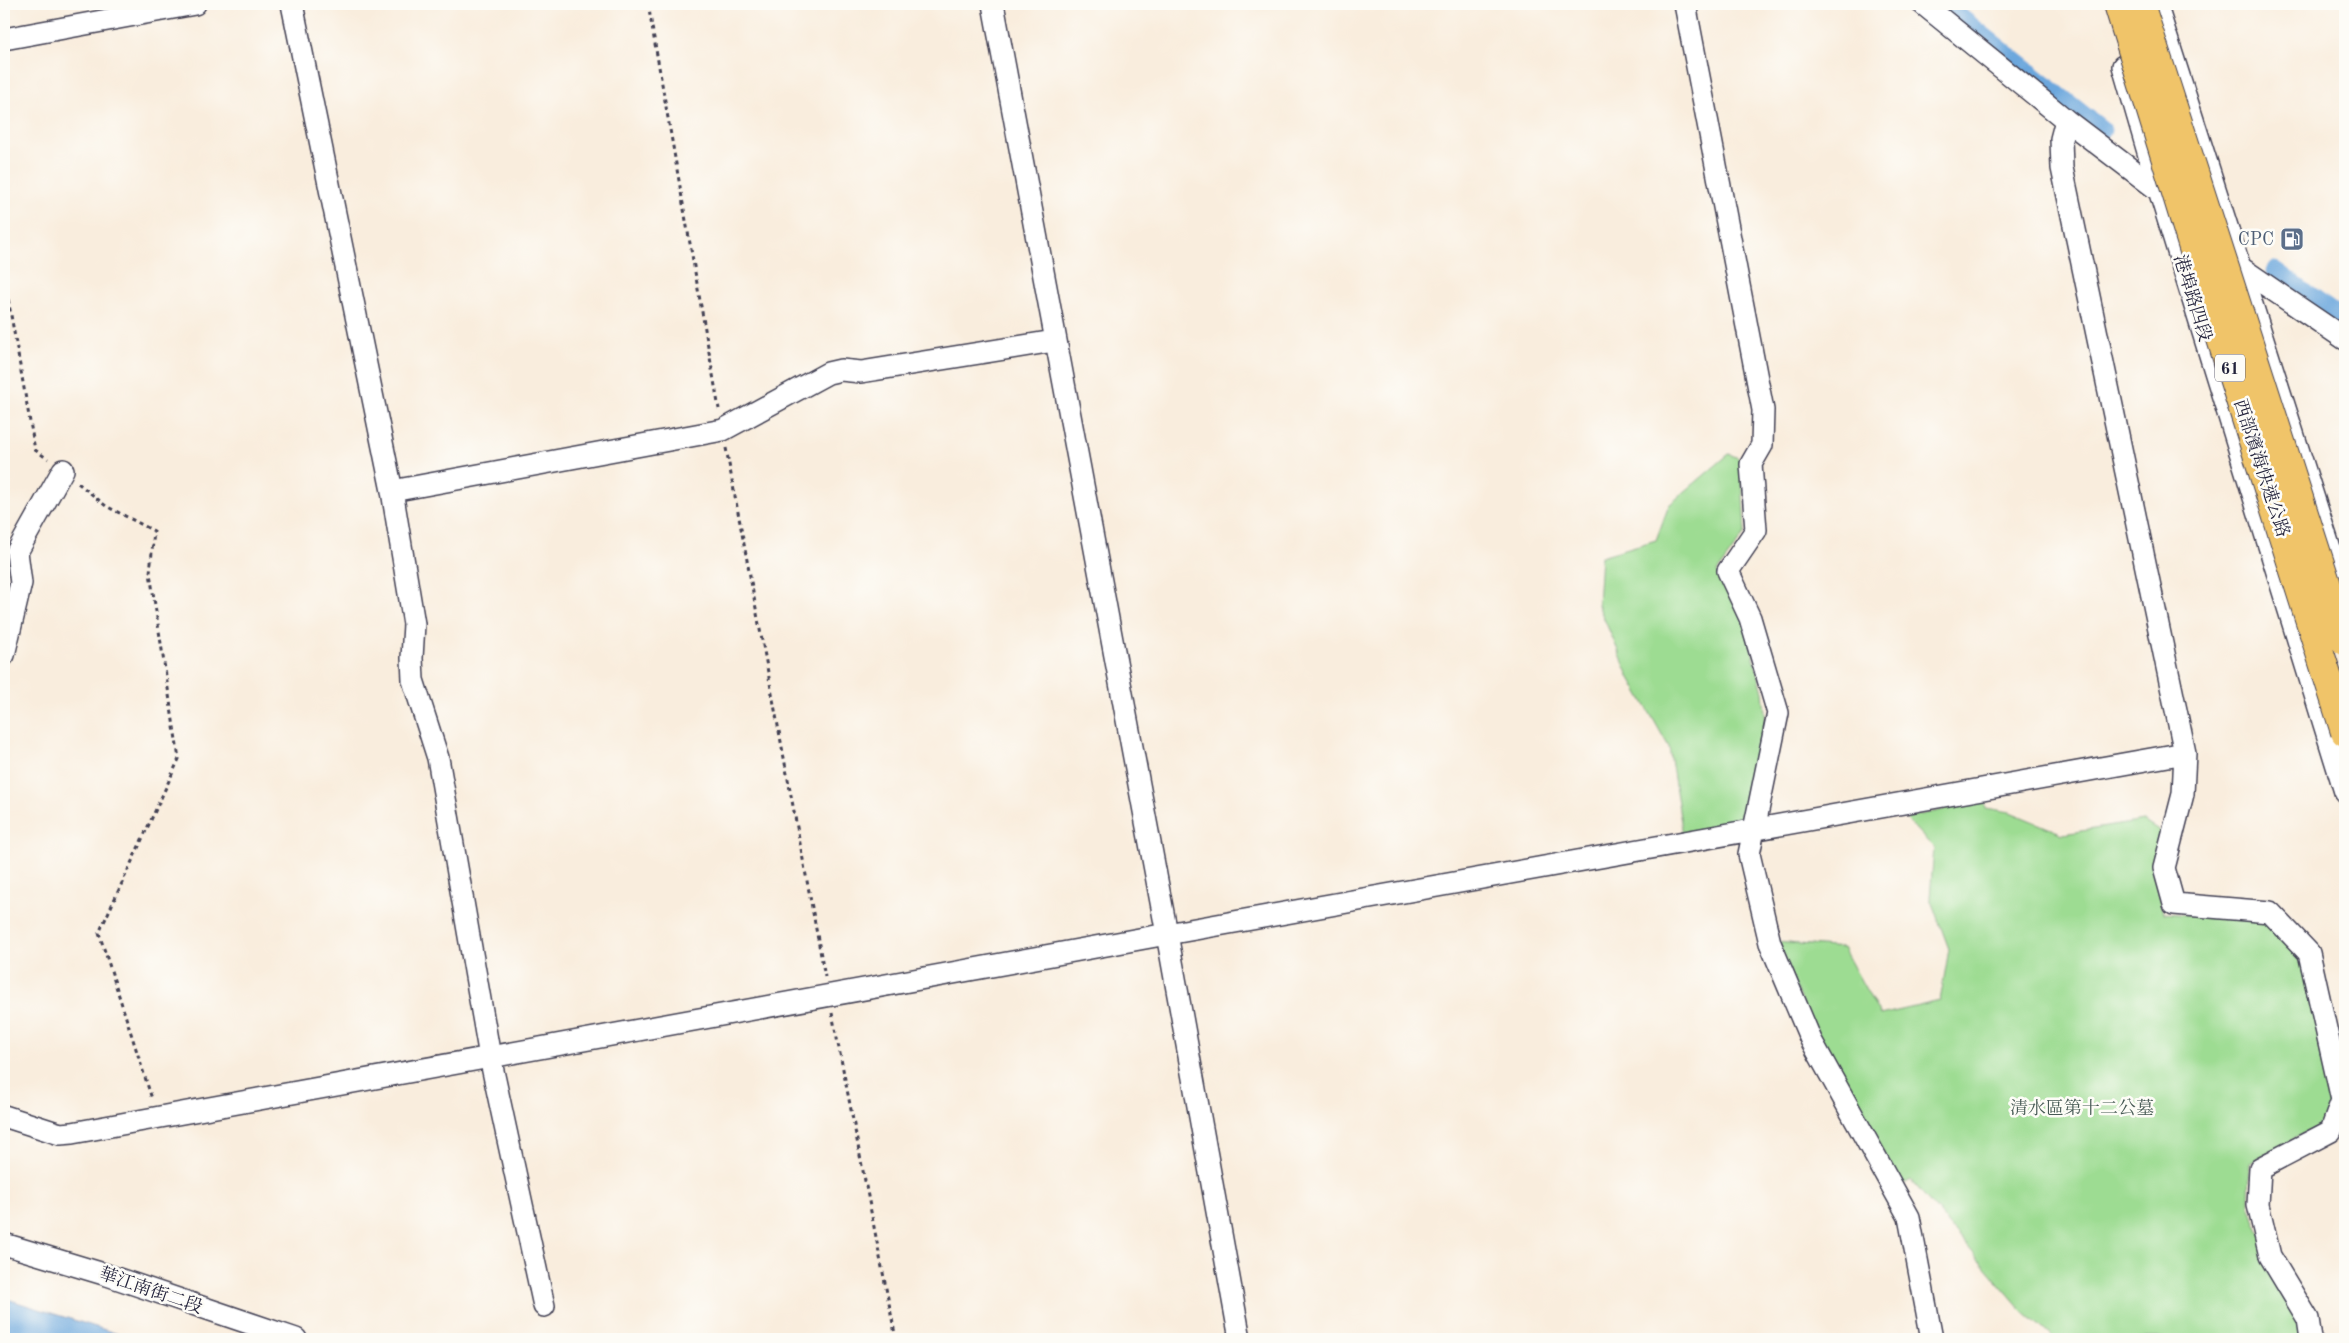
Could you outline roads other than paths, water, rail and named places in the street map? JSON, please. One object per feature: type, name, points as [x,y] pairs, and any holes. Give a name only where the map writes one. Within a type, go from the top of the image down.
[{"type":"highway","name":"西部濱海快速公路","points":[[2118,4],[2345,732]]},
{"type":"highway","name":"西部濱海快速公路","points":[[2140,4],[2345,641]]},
{"type":"street","points":[[4,39],[195,4]]},
{"type":"street","points":[[292,4],[392,491],[414,624],[413,680],[438,758],[490,1057],[544,1306]]},
{"type":"street","points":[[993,4],[1054,341],[1167,934],[1240,1339]]},
{"type":"street","points":[[1685,4],[1763,410],[1762,446],[1751,464],[1756,530],[1728,572],[1750,618],[1778,713],[1749,854],[1770,943],[1811,1040],[1909,1217],[1932,1339]]},
{"type":"street","points":[[1923,4],[2066,120],[2159,190],[2242,270],[2345,339]]},
{"type":"street","name":"港埠路四段","points":[[2105,4],[2159,190],[2345,792]]},
{"type":"street","points":[[2156,4],[2345,596]]},
{"type":"street","points":[[2066,120],[2061,139],[2062,168],[2185,753],[2183,794],[2164,868],[2174,904],[2270,912],[2309,953],[2342,1100],[2331,1131],[2260,1168],[2258,1205],[2270,1256],[2308,1319],[2311,1339]]},
{"type":"street","points":[[392,491],[723,430],[828,373],[841,370],[862,372],[1054,341]]},
{"type":"street","points":[[4,655],[22,583],[17,552],[63,470]]},
{"type":"street","points":[[4,1116],[60,1134],[158,1118],[828,995],[2185,753]]},
{"type":"street","name":"華江南街二段","points":[[4,1244],[108,1275],[296,1339]]},
{"type":"water","points":[[4,1298],[134,1339],[4,1339]]},
{"type":"waterway","points":[[1943,4],[2102,130]]},
{"type":"waterway","points":[[2275,271],[2345,322]]},
{"type":"place","name":"CPC","points":[[2292,239]]},
{"type":"park label","name":"清水區第十二公墓","points":[[2082,1108]]}]
